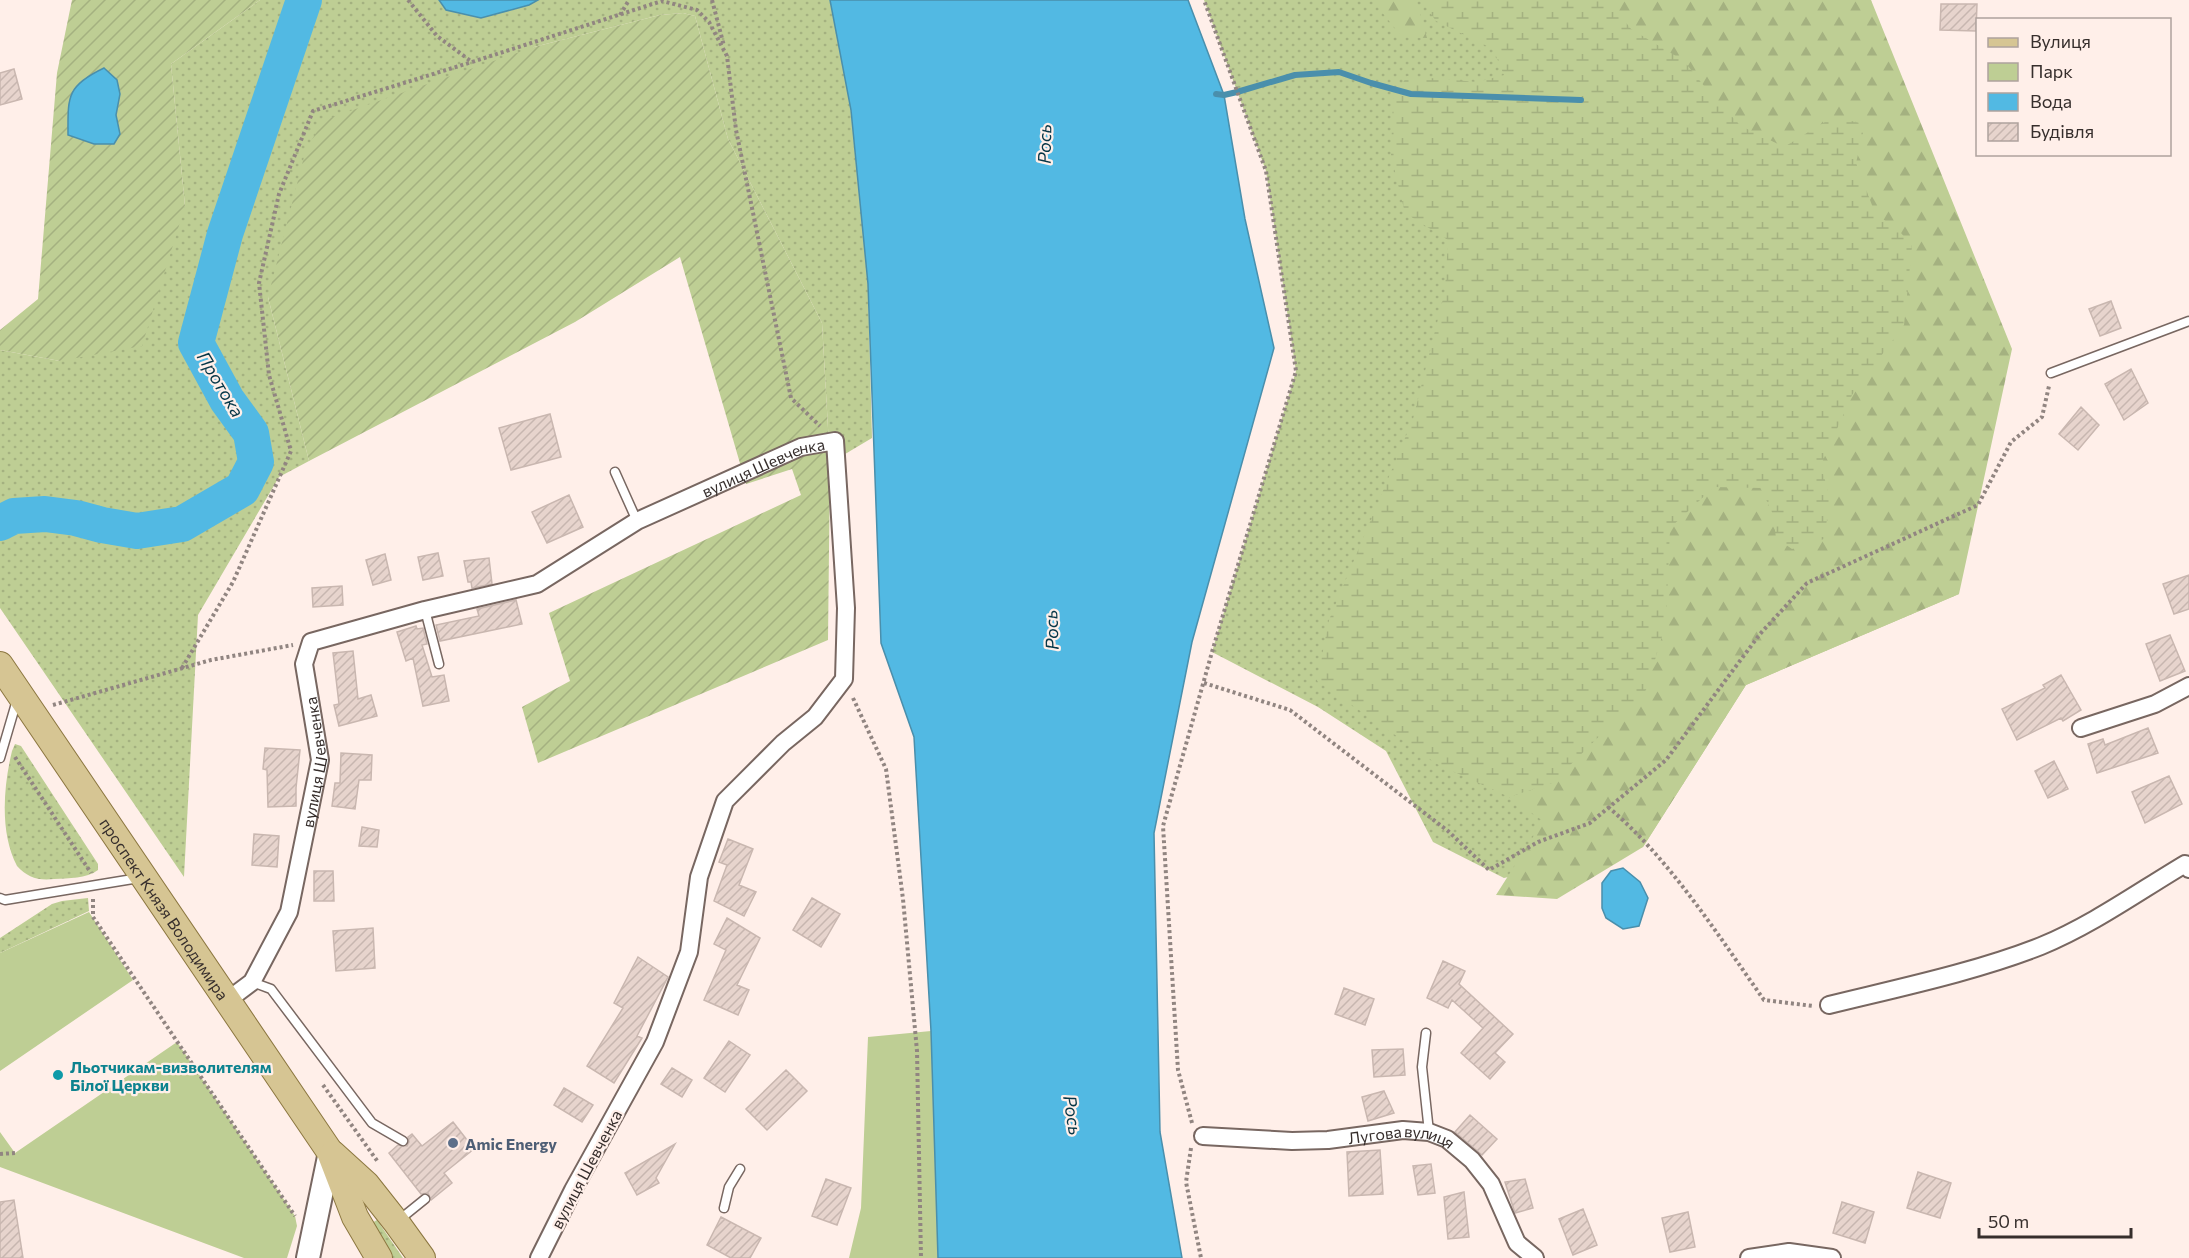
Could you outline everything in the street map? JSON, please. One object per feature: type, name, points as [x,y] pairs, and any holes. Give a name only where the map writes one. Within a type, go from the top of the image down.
[{"type":"main road","name":"проспект Князя Володимира","points":[[0,665],[330,1152],[355,1218],[379,1258]]},
{"type":"main road","name":"проспект Князя Володимира","points":[[330,1152],[366,1184],[422,1258]]},
{"type":"street","name":"вулиця Шевченка","points":[[228,1000],[252,982],[289,912],[320,760],[304,664],[311,642],[425,610],[537,584],[637,521],[801,447],[835,441],[846,608],[844,679],[815,717],[783,743],[725,801],[699,877],[689,952],[655,1042],[573,1190],[539,1258]]},
{"type":"street","points":[[2081,728],[2155,704],[2189,686]]},
{"type":"street","points":[[1829,1005],[1928,980],[2042,946],[2090,921],[2185,864],[2189,869]]},
{"type":"street","name":"Лугова вулиця","points":[[1203,1136],[1292,1141],[1328,1140],[1403,1130],[1430,1132],[1447,1139],[1472,1160],[1491,1184],[1517,1243],[1534,1258]]},
{"type":"street","points":[[308,1258],[330,1152]]},
{"type":"street","points":[[1749,1258],[1790,1252],[1832,1258]]},
{"type":"lane","points":[[2051,373],[2189,321]]},
{"type":"lane","points":[[615,472],[637,521]]},
{"type":"lane","points":[[425,610],[439,664]]},
{"type":"lane","points":[[0,758],[5,741],[26,703]]},
{"type":"lane","points":[[0,898],[5,900],[144,877]]},
{"type":"lane","points":[[252,982],[271,989],[372,1123],[403,1141]]},
{"type":"lane","points":[[1426,1033],[1422,1067],[1430,1132]]},
{"type":"lane","points":[[724,1208],[729,1187],[740,1169]]},
{"type":"lane","points":[[396,1222],[425,1199]]},
{"type":"path","points":[[408,0],[437,36],[472,62]]},
{"type":"path","points":[[620,16],[629,0]]},
{"type":"path","points":[[712,0],[727,56],[736,130],[791,398],[835,441]]},
{"type":"path","points":[[1201,1258],[1186,1182],[1191,1148],[1203,1136],[1191,1122],[1178,1070],[1163,826],[1296,371],[1266,171],[1204,0]]},
{"type":"path","points":[[182,668],[233,582],[291,451],[269,375],[259,283],[279,194],[313,111],[662,1],[697,10],[709,22],[727,56]]},
{"type":"path","points":[[1203,683],[1290,710],[1448,831],[1489,870],[1538,842],[1590,823],[1666,760],[1760,634],[1807,582],[1978,505],[2011,442],[2042,417],[2051,373]]},
{"type":"path","points":[[26,703],[81,696],[212,660],[311,642]]},
{"type":"path","points":[[844,679],[886,770],[903,898],[917,1051],[921,1258]]},
{"type":"path","points":[[5,741],[91,871],[93,917],[295,1216],[297,1226]]},
{"type":"path","points":[[1608,807],[1635,829],[1686,893],[1764,1000],[1796,1005],[1829,1005]]},
{"type":"path","points":[[319,1078],[378,1163]]},
{"type":"path","points":[[0,1154],[15,1153]]},
{"type":"green space","points":[[72,0],[260,0],[171,64],[185,206],[142,346],[60,361],[0,350],[0,330],[38,299],[57,73]]},
{"type":"green space","points":[[260,0],[830,0],[851,110],[868,284],[872,438],[830,463],[822,323],[728,139],[695,16],[683,13],[660,15],[534,47],[268,297],[309,461],[279,477],[198,615],[184,877],[0,608],[0,350],[60,361],[185,206],[171,64]]},
{"type":"green space","points":[[1204,0],[1871,0],[1959,594],[1746,685],[1643,847],[1504,878],[1433,842],[1386,751],[1318,707],[1212,652],[1296,371],[1266,171]]},
{"type":"green space","points":[[1372,0],[1416,0],[1427,38],[1402,37]]},
{"type":"green space","points":[[1421,0],[1608,0],[1631,29],[1684,61],[1712,96],[1741,126],[1784,147],[1833,117],[1865,124],[1856,163],[1875,213],[1901,233],[1912,246],[1904,325],[1852,395],[1821,465],[1830,499],[1824,539],[1792,549],[1776,538],[1773,515],[1761,488],[1714,487],[1670,528],[1666,623],[1646,690],[1552,783],[1509,797],[1437,764],[1317,681],[1329,620],[1413,419],[1445,291],[1448,240],[1405,213],[1391,155],[1393,99],[1407,76],[1477,82],[1504,75],[1493,49],[1436,21]]},
{"type":"green space","points":[[1557,0],[1871,0],[2012,349],[1959,594],[1746,685],[1643,847],[1557,899],[1496,895],[1543,821],[1509,797],[1552,783]]},
{"type":"green space","points":[[683,13],[695,16],[728,139],[822,323],[830,463],[828,640],[538,763],[522,707],[570,681],[549,613],[801,495],[792,469],[746,484],[680,257],[575,322],[309,461],[268,297],[306,149],[324,120],[534,47],[660,15]]},
{"type":"green space","points":[[15,744],[21,746],[98,864],[98,870],[77,878],[38,879],[17,866],[8,840],[5,810],[7,780]]},
{"type":"green space","points":[[88,898],[89,911],[0,953],[0,938],[52,904]]},
{"type":"green space","points":[[89,912],[133,980],[0,1071],[0,953]]},
{"type":"green space","points":[[931,1031],[938,1258],[849,1258],[861,1208],[868,1037]]},
{"type":"green space","points":[[177,1042],[295,1216],[297,1226],[287,1258],[244,1258],[0,1167],[0,1132],[15,1153]]},
{"type":"green space","points":[[377,1220],[403,1258],[392,1258],[370,1224]]},
{"type":"water","points":[[439,0],[538,0],[529,5],[481,18],[446,10]]},
{"type":"water","name":"Рось","points":[[830,0],[1188,0],[1224,95],[1245,219],[1274,348],[1192,642],[1154,833],[1160,1132],[1182,1258],[938,1258],[931,1031],[914,737],[881,643],[868,284],[851,110]]},
{"type":"water","points":[[104,68],[117,80],[120,94],[116,115],[120,134],[114,144],[94,144],[68,135],[69,102],[76,87],[82,81]]},
{"type":"water","points":[[1623,868],[1640,882],[1648,898],[1639,926],[1623,929],[1606,918],[1602,908],[1602,883],[1611,871]]},
{"type":"building","points":[[1941,4],[1977,4],[1976,31],[1940,30]]},
{"type":"building","points":[[14,69],[22,99],[0,105],[0,73]]},
{"type":"building","points":[[2111,301],[2121,328],[2100,336],[2089,309]]},
{"type":"building","points":[[2131,369],[2148,403],[2124,420],[2105,384]]},
{"type":"building","points":[[2081,407],[2099,425],[2078,450],[2059,434]]},
{"type":"building","points":[[550,414],[561,457],[511,470],[499,428]]},
{"type":"building","points":[[569,495],[583,527],[547,543],[532,512]]},
{"type":"building","points":[[438,553],[443,576],[423,580],[418,557]]},
{"type":"building","points":[[385,554],[391,580],[373,585],[366,560]]},
{"type":"building","points":[[489,558],[492,584],[472,588],[471,582],[468,582],[464,561]]},
{"type":"building","points":[[2189,575],[2189,609],[2174,614],[2163,584]]},
{"type":"building","points":[[342,586],[343,605],[313,607],[312,588]]},
{"type":"building","points":[[516,600],[522,624],[440,641],[436,625],[479,616],[477,609]]},
{"type":"building","points":[[416,626],[417,629],[423,628],[427,644],[422,645],[432,677],[444,675],[449,701],[423,706],[413,658],[406,661],[397,632]]},
{"type":"building","points":[[2170,635],[2185,671],[2160,681],[2146,644]]},
{"type":"building","points":[[353,651],[358,699],[371,695],[377,716],[339,726],[334,705],[339,704],[333,653]]},
{"type":"building","points":[[2061,675],[2081,710],[2063,721],[2061,718],[2017,740],[2002,709],[2045,688],[2043,685]]},
{"type":"building","points":[[2148,728],[2158,753],[2097,773],[2088,744],[2103,739],[2105,745]]},
{"type":"building","points":[[265,748],[300,750],[296,806],[268,807],[267,770],[263,769]]},
{"type":"building","points":[[341,753],[372,755],[371,780],[359,780],[355,809],[332,806],[335,783],[340,783]]},
{"type":"building","points":[[2054,761],[2068,789],[2048,798],[2035,771]]},
{"type":"building","points":[[2169,776],[2182,804],[2145,823],[2132,792]]},
{"type":"building","points":[[362,827],[379,830],[377,847],[359,846]]},
{"type":"building","points":[[254,834],[279,836],[277,867],[252,865]]},
{"type":"building","points":[[728,839],[753,849],[739,885],[756,892],[744,916],[714,901],[727,865],[719,862]]},
{"type":"building","points":[[314,871],[333,871],[334,901],[314,901]]},
{"type":"building","points":[[812,898],[840,914],[821,947],[793,930]]},
{"type":"building","points":[[727,918],[760,938],[737,985],[749,990],[738,1015],[704,1000],[726,950],[714,944]]},
{"type":"building","points":[[373,928],[375,968],[336,971],[333,931]]},
{"type":"building","points":[[638,957],[668,977],[637,1036],[642,1038],[614,1083],[587,1066],[623,1008],[614,1003]]},
{"type":"building","points":[[1443,961],[1465,971],[1459,984],[1513,1034],[1495,1053],[1505,1062],[1490,1079],[1461,1053],[1483,1028],[1452,1000],[1448,1008],[1427,998]]},
{"type":"building","points":[[1344,988],[1374,999],[1365,1025],[1335,1014]]},
{"type":"building","points":[[729,1041],[750,1055],[725,1092],[704,1078]]},
{"type":"building","points":[[1403,1049],[1405,1075],[1374,1077],[1372,1050]]},
{"type":"building","points":[[672,1068],[692,1080],[682,1097],[661,1084]]},
{"type":"building","points":[[786,1070],[807,1091],[767,1130],[746,1109]]},
{"type":"building","points":[[564,1088],[593,1105],[582,1122],[554,1105]]},
{"type":"building","points":[[1384,1091],[1394,1113],[1368,1121],[1362,1097]]},
{"type":"building","points":[[1470,1115],[1497,1139],[1482,1155],[1455,1132]]},
{"type":"building","points":[[453,1122],[474,1149],[444,1173],[452,1183],[431,1200],[428,1193],[421,1194],[389,1153],[398,1145],[407,1146],[408,1137],[412,1134],[422,1146]]},
{"type":"building","points":[[675,1144],[656,1178],[659,1183],[637,1195],[625,1173]]},
{"type":"building","points":[[1380,1150],[1383,1194],[1349,1196],[1347,1152]]},
{"type":"building","points":[[1431,1164],[1435,1193],[1418,1195],[1413,1166]]},
{"type":"building","points":[[1918,1172],[1951,1183],[1940,1218],[1907,1208]]},
{"type":"building","points":[[826,1179],[851,1188],[837,1225],[812,1216]]},
{"type":"building","points":[[1525,1179],[1533,1208],[1515,1213],[1505,1182]]},
{"type":"building","points":[[1464,1192],[1469,1237],[1448,1239],[1444,1197]]},
{"type":"building","points":[[14,1200],[23,1258],[0,1258],[0,1202]]},
{"type":"building","points":[[1842,1202],[1874,1212],[1865,1243],[1833,1233]]},
{"type":"building","points":[[1583,1209],[1597,1245],[1573,1255],[1559,1219]]},
{"type":"building","points":[[1688,1212],[1695,1247],[1670,1252],[1662,1218]]},
{"type":"building","points":[[721,1217],[761,1238],[750,1258],[731,1258],[707,1245]]},
{"type":"waterway","name":"Протока","points":[[0,523],[14,516],[45,514],[137,531],[182,524],[242,489],[256,462],[251,433],[227,400],[196,343],[225,234],[304,0]]},
{"type":"waterway","points":[[1216,94],[1237,92],[1295,75],[1339,72],[1411,94],[1581,100]]},
{"type":"place","name":"Льотчикам-визволителям Білої Церкви","points":[[58,1075]]},
{"type":"place","name":"Amic Energy","points":[[453,1143]]}]
